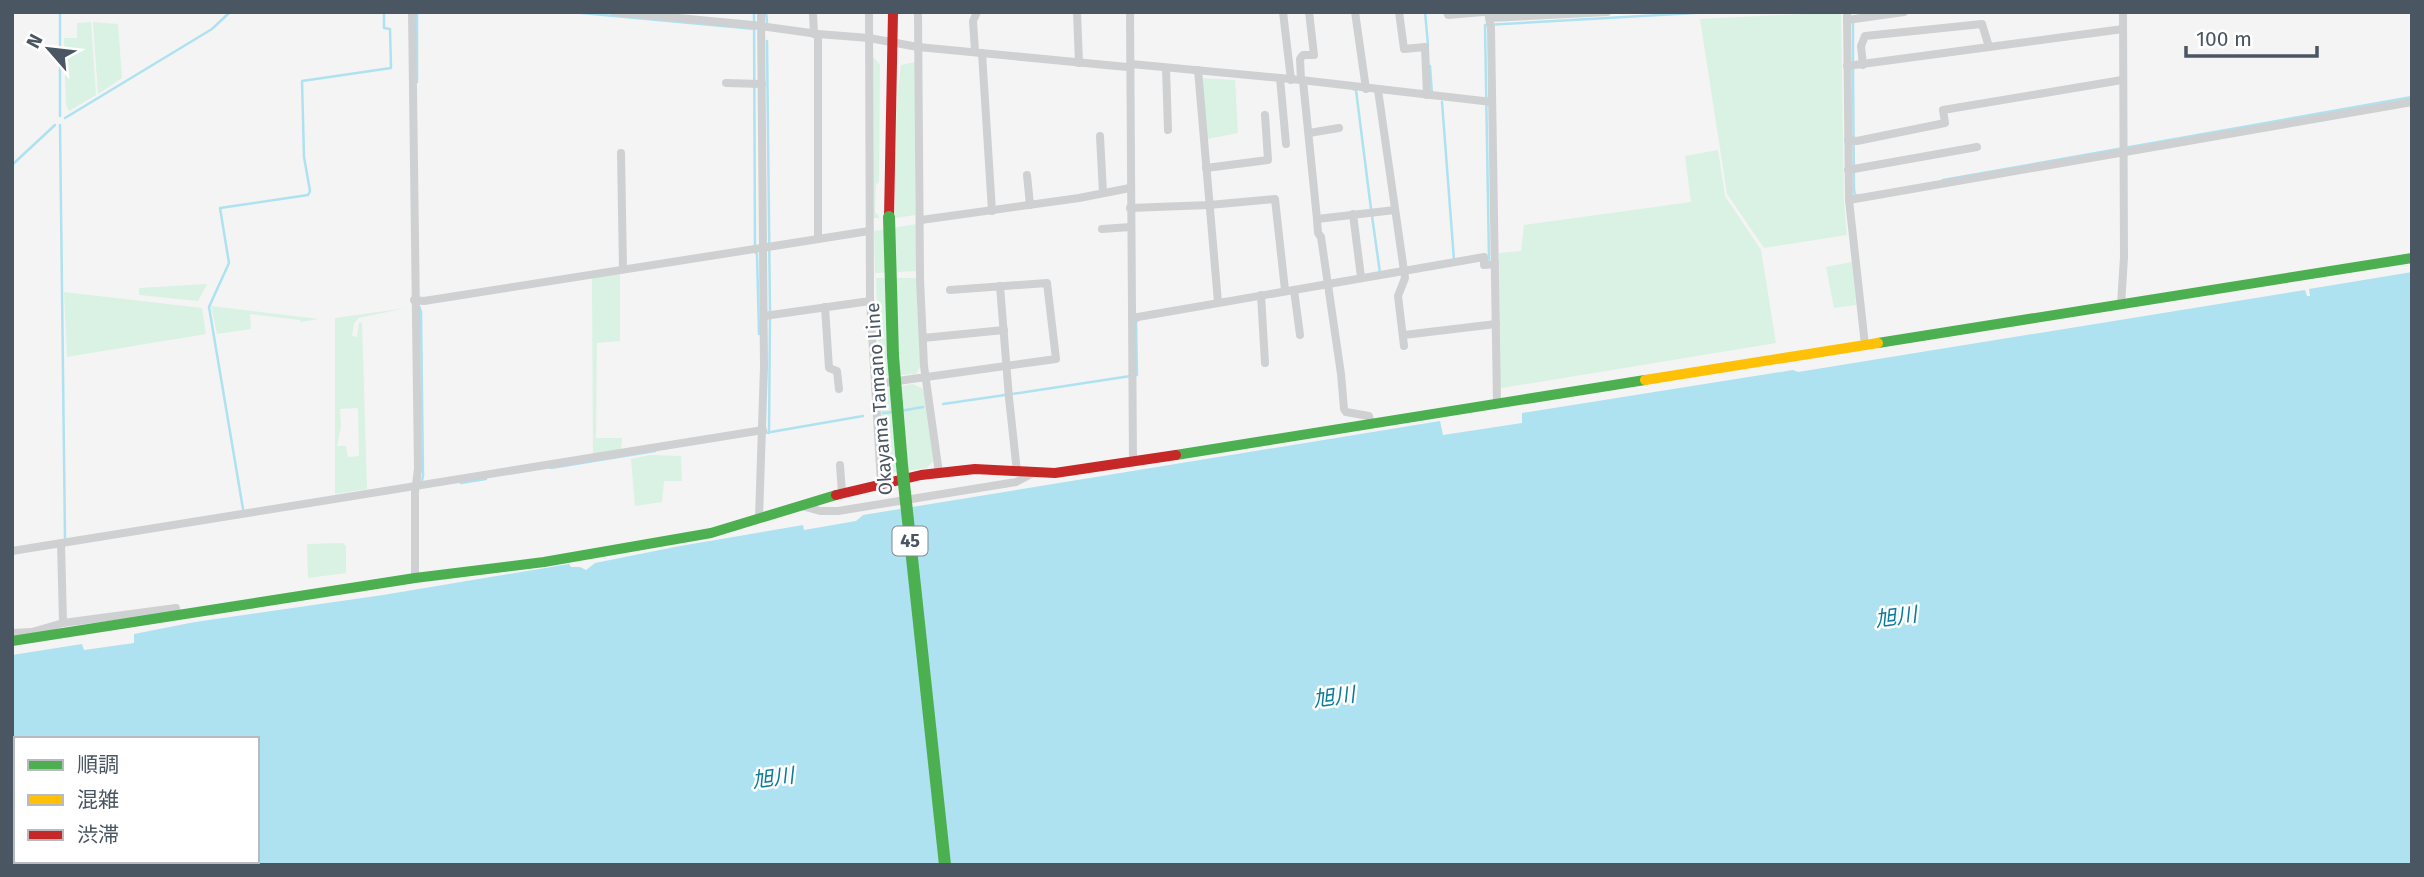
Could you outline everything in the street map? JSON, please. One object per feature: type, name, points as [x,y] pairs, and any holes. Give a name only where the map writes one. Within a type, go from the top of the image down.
[{"type":"street","points":[[412,12],[418,469],[415,578]]},
{"type":"street","points":[[614,12],[869,38],[918,47],[1127,67],[1131,64],[1166,71],[1291,80],[1488,102]]},
{"type":"street","points":[[759,518],[768,316],[762,248],[757,84],[757,26],[761,12]]},
{"type":"street","points":[[869,12],[870,301],[881,484]]},
{"type":"street","name":"Okayama Tamano Line","points":[[892,12],[889,217],[892,356],[945,865]]},
{"type":"street","points":[[918,12],[923,338],[939,472]]},
{"type":"street","points":[[977,12],[973,21],[992,211]]},
{"type":"street","points":[[1077,12],[1079,62]]},
{"type":"street","points":[[1130,12],[1133,462]]},
{"type":"street","points":[[1283,12],[1291,80]]},
{"type":"street","points":[[1309,12],[1314,55],[1303,55],[1300,59],[1317,219],[1344,409],[1346,412],[1369,416],[1371,424]]},
{"type":"street","points":[[1355,12],[1366,89]]},
{"type":"street","points":[[1399,12],[1404,49],[1425,47],[1427,95]]},
{"type":"street","points":[[1447,12],[1448,15],[1489,18],[1607,12]]},
{"type":"street","points":[[1865,345],[1849,200],[1854,65],[1850,17],[1904,12]]},
{"type":"street","points":[[2121,305],[2124,257],[2123,12]]},
{"type":"street","points":[[813,14],[816,34],[818,239]]},
{"type":"street","points":[[1489,18],[1488,102],[1495,264],[1497,403]]},
{"type":"street","points":[[1854,65],[1854,46],[1865,36],[1982,24],[1989,47]]},
{"type":"street","points":[[1854,65],[2123,29]]},
{"type":"street","points":[[1166,71],[1168,130]]},
{"type":"street","points":[[1198,73],[1218,302]]},
{"type":"street","points":[[1852,140],[1945,123],[1943,110],[2122,80]]},
{"type":"street","points":[[1280,81],[1286,144]]},
{"type":"street","points":[[726,83],[757,84]]},
{"type":"street","points":[[1378,90],[1404,273],[1398,296],[1404,346]]},
{"type":"street","points":[[1849,200],[2123,147],[2412,102]]},
{"type":"street","points":[[1206,168],[1268,160],[1265,114]]},
{"type":"street","points":[[1308,134],[1339,128]]},
{"type":"street","points":[[1100,136],[1102,193]]},
{"type":"street","points":[[1852,170],[1977,146]]},
{"type":"street","points":[[621,153],[623,269]]},
{"type":"street","points":[[1027,175],[1030,205]]},
{"type":"street","points":[[921,220],[1130,188]]},
{"type":"street","points":[[1133,208],[1275,199],[1300,335]]},
{"type":"street","points":[[1317,219],[1395,210]]},
{"type":"street","points":[[1353,214],[1361,277]]},
{"type":"street","points":[[1102,229],[1131,227]]},
{"type":"street","points":[[416,300],[869,231]]},
{"type":"street","points":[[12,634],[32,635],[415,578],[544,562],[728,529],[842,493],[939,472],[993,469],[1055,473],[1133,462],[2412,258]]},
{"type":"street","points":[[1134,318],[1218,302],[1261,299],[1361,277],[1484,260],[1484,265],[1495,264]]},
{"type":"street","points":[[876,384],[1056,359],[1047,283],[950,290]]},
{"type":"street","points":[[1000,286],[1017,472]]},
{"type":"street","points":[[1261,299],[1265,363]]},
{"type":"street","points":[[768,316],[870,301]]},
{"type":"street","points":[[825,307],[829,369],[837,372],[839,389]]},
{"type":"street","points":[[1404,335],[1496,324]]},
{"type":"street","points":[[923,338],[1004,330]]},
{"type":"street","points":[[12,551],[61,546],[763,433]]},
{"type":"street","points":[[840,464],[842,493]]},
{"type":"street","points":[[799,506],[820,511],[838,511],[1016,482],[1034,473]]},
{"type":"street","points":[[61,546],[63,623]]},
{"type":"street","points":[[12,641],[63,623],[153,609],[176,608],[177,615]]},
{"type":"green space","points":[[1841,12],[1844,202],[1847,235],[1764,248],[1727,194],[1700,19]]},
{"type":"green space","points":[[91,22],[96,95],[69,111],[66,105],[64,38],[77,38],[77,23]]},
{"type":"green space","points":[[93,22],[118,24],[122,78],[98,94]]},
{"type":"green space","points":[[872,56],[880,64],[879,182],[876,185],[875,212],[879,218],[873,218]]},
{"type":"green space","points":[[915,62],[915,215],[895,218],[896,122],[901,65]]},
{"type":"green space","points":[[1201,78],[1235,80],[1238,133],[1207,139]]},
{"type":"green space","points":[[1718,150],[1725,196],[1761,250],[1776,343],[1502,388],[1499,385],[1499,253],[1521,251],[1524,225],[1691,202],[1685,156]]},
{"type":"green space","points":[[917,224],[917,271],[875,273],[874,231]]},
{"type":"green space","points":[[1852,262],[1856,305],[1834,308],[1826,267]]},
{"type":"green space","points":[[620,274],[620,341],[597,343],[596,438],[622,438],[621,451],[593,456],[592,278]]},
{"type":"green space","points":[[876,278],[917,278],[921,365],[916,374],[885,376],[879,372]]},
{"type":"green space","points":[[207,284],[198,301],[139,295],[139,288]]},
{"type":"green space","points":[[64,292],[202,308],[206,334],[67,357]]},
{"type":"green space","points":[[211,306],[319,319],[301,322],[250,314],[251,329],[217,334]]},
{"type":"green space","points":[[406,308],[359,318],[354,323],[352,336],[357,337],[359,323],[362,322],[367,489],[335,494],[335,318]],"holes":[[[358,408],[359,456],[348,457],[346,446],[337,446],[341,427],[340,409]]]},
{"type":"green space","points":[[912,384],[922,388],[925,395],[933,461],[927,468],[890,473],[884,469],[879,400],[885,390]]},
{"type":"green space","points":[[650,455],[681,456],[682,481],[664,481],[662,502],[635,506],[631,459]]},
{"type":"green space","points":[[343,543],[346,546],[346,573],[308,578],[307,544]]},
{"type":"water","name":"旭川","points":[[2412,272],[2412,863],[12,865],[12,655],[82,644],[84,650],[134,643],[134,634],[195,622],[383,595],[569,564],[571,567],[586,570],[595,563],[680,546],[803,525],[804,530],[856,521],[863,515],[1440,421],[1443,435],[1522,423],[1522,413],[1793,370],[1798,372],[2305,290],[2307,296],[2310,296],[2309,289]]},
{"type":"waterway","points":[[60,12],[60,116]]},
{"type":"waterway","points":[[65,118],[212,29],[230,12]]},
{"type":"waterway","points":[[243,509],[209,307],[229,263],[220,208],[308,195],[310,191],[304,157],[302,81],[391,68],[390,29],[384,28],[384,12]]},
{"type":"waterway","points":[[417,12],[417,82]]},
{"type":"waterway","points":[[571,12],[755,29]]},
{"type":"waterway","points":[[754,12],[755,252],[759,334]]},
{"type":"waterway","points":[[766,12],[767,22]]},
{"type":"waterway","points":[[1425,12],[1428,45]]},
{"type":"waterway","points":[[1486,260],[1489,259],[1485,25],[1712,12]]},
{"type":"waterway","points":[[1853,23],[1853,61]]},
{"type":"waterway","points":[[767,41],[769,433]]},
{"type":"waterway","points":[[1430,66],[1432,94]]},
{"type":"waterway","points":[[1853,68],[1854,189],[1855,196],[1857,195]]},
{"type":"waterway","points":[[1353,89],[1356,90],[1371,209]]},
{"type":"waterway","points":[[1943,180],[2412,97]]},
{"type":"waterway","points":[[1442,102],[1454,260]]},
{"type":"waterway","points":[[12,165],[55,125]]},
{"type":"waterway","points":[[60,125],[65,539]]},
{"type":"waterway","points":[[1372,216],[1380,273]]},
{"type":"waterway","points":[[419,306],[421,484]]},
{"type":"waterway","points":[[1012,394],[1137,375],[1138,320]]},
{"type":"waterway","points":[[943,404],[1005,395]]},
{"type":"waterway","points":[[900,411],[923,407]]},
{"type":"waterway","points":[[883,413],[894,412]]},
{"type":"waterway","points":[[765,433],[863,416]]},
{"type":"waterway","points":[[551,468],[655,451]]},
{"type":"waterway","points":[[461,483],[486,479]]},
{"type":"traffic: fast","points":[[889,217],[893,356],[902,465],[945,865]]},
{"type":"traffic: fast","points":[[1878,343],[2412,258]]},
{"type":"traffic: fast","points":[[1176,455],[1645,380]]},
{"type":"traffic: fast","points":[[12,641],[415,578],[544,562],[711,533],[836,495]]},
{"type":"traffic: slow","points":[[1645,380],[1878,343]]},
{"type":"traffic: jam","points":[[889,217],[893,12]]},
{"type":"traffic: jam","points":[[836,495],[921,475],[975,469],[1055,473],[1176,455]]}]
